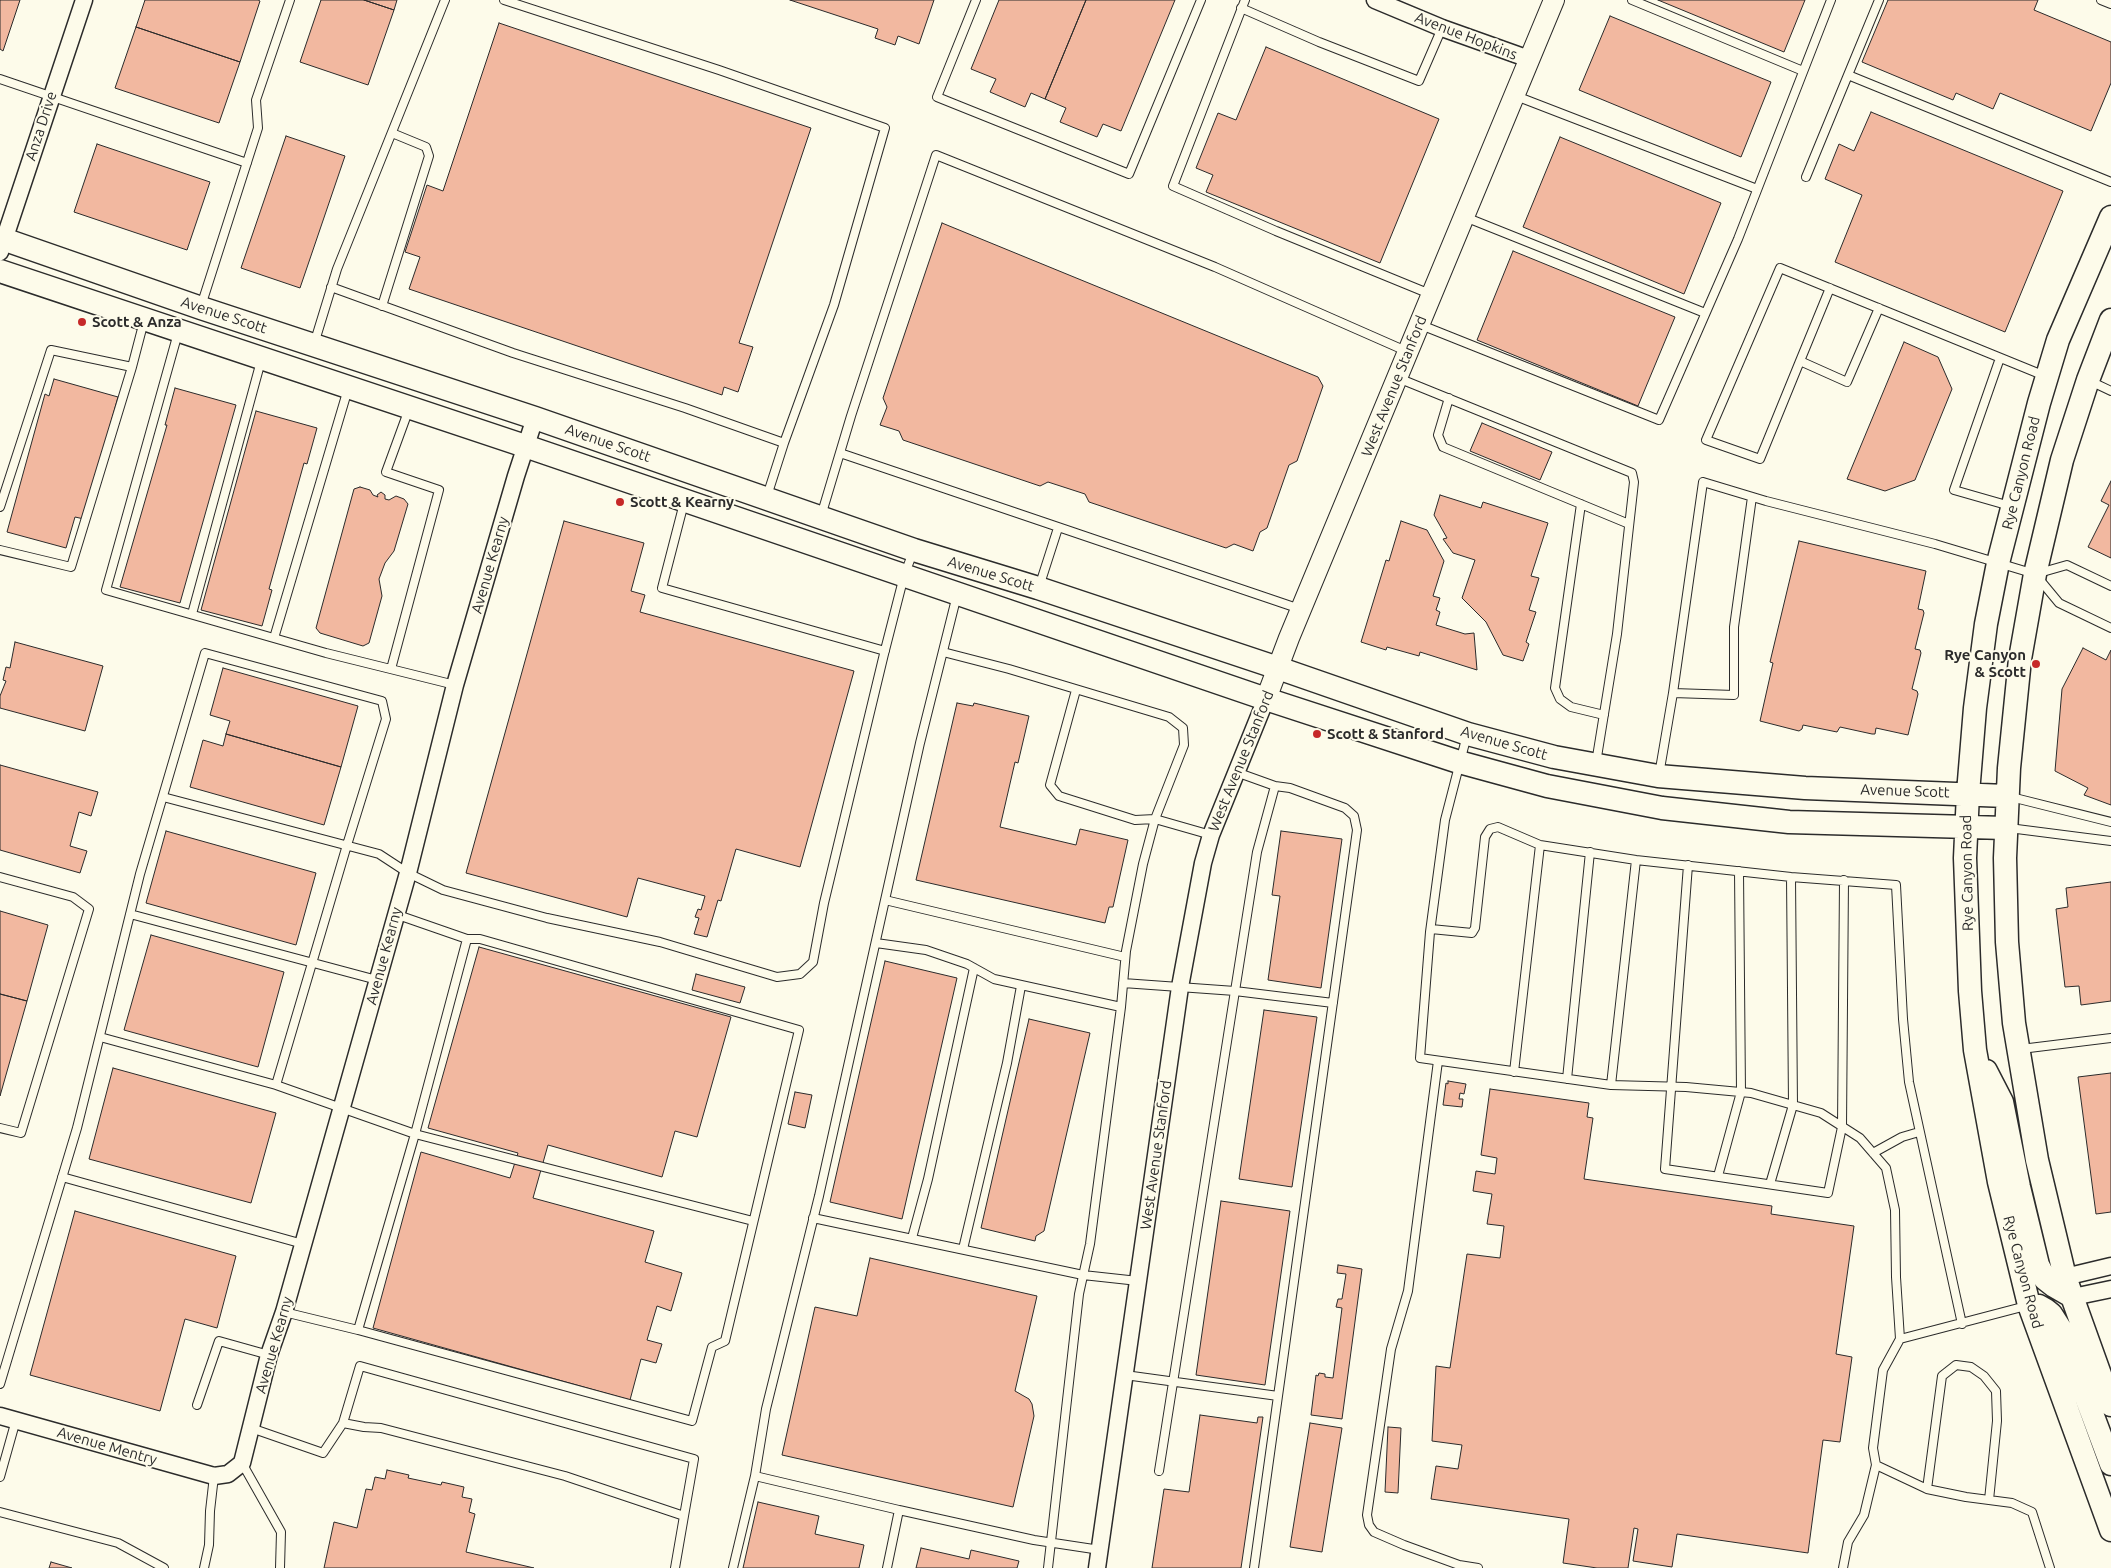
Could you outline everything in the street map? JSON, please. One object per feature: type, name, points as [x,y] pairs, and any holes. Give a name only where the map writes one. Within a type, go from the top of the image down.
[{"type":"main road","name":"Rye Canyon Road","points":[[2111,217],[2069,314],[2047,377],[1998,563],[1986,624],[1974,708],[1966,827],[1970,990],[1976,1050],[1999,1182],[2029,1305],[2111,1530]]},
{"type":"main road","name":"Avenue Scott","points":[[1,243],[314,344],[821,516],[914,550],[1038,588],[1468,734],[1554,757],[1658,776],[1805,788],[2006,796]]},
{"type":"main road","name":"Avenue Scott","points":[[0,271],[144,321],[525,446],[1266,699],[1459,762],[1547,786],[1662,808],[1789,822],[2005,828]]},
{"type":"main road","points":[[2111,320],[2088,380],[2062,460],[2035,574],[2020,659],[2006,796],[2005,828],[2008,942],[2018,1049],[2037,1160],[2069,1287],[2111,1404]]},
{"type":"main road","points":[[1976,1050],[2002,1102],[2019,1188],[2038,1264],[2049,1282],[2069,1287]]},
{"type":"main road","points":[[2029,1305],[2038,1306],[2046,1310],[2060,1328],[2111,1464]]},
{"type":"street","name":"Anza Drive","points":[[1,243],[84,0]]},
{"type":"street","name":"Avenue Hopkins","points":[[1375,0],[1442,28],[1529,59]]},
{"type":"street","name":"West Avenue Stanford","points":[[1097,1568],[1180,987],[1203,863],[1211,835],[1463,216],[1554,0]]},
{"type":"street","name":"Avenue Kearny","points":[[242,1463],[269,1355],[284,1312],[343,1108],[395,914],[408,873],[455,685],[525,446],[535,418]]},
{"type":"street","points":[[2069,1287],[2111,1266]]},
{"type":"street","points":[[2069,1287],[2111,1289]]},
{"type":"street","name":"Avenue Mentry","points":[[0,1416],[214,1476]]},
{"type":"street","points":[[214,1476],[228,1474],[242,1463]]},
{"type":"lane","points":[[201,308],[258,128],[256,100],[290,0]]},
{"type":"lane","points":[[314,344],[331,287],[445,0]]},
{"type":"lane","points":[[504,0],[719,70],[885,128],[834,305],[784,443],[767,498]]},
{"type":"lane","points":[[976,0],[937,97],[1129,174],[1201,0]]},
{"type":"lane","points":[[1245,0],[1173,186],[1276,231],[1431,294]]},
{"type":"lane","points":[[1632,0],[1803,71]]},
{"type":"lane","points":[[1419,325],[1658,420],[1757,189],[1831,0]]},
{"type":"lane","points":[[1806,178],[1879,0]]},
{"type":"lane","points":[[2101,0],[2111,4]]},
{"type":"lane","points":[[1242,8],[1319,42],[1419,81],[1442,28]]},
{"type":"lane","points":[[1848,75],[2111,182]]},
{"type":"lane","points":[[0,79],[247,163]]},
{"type":"lane","points":[[1514,95],[1757,189]]},
{"type":"lane","points":[[382,306],[429,156],[426,147],[392,133]]},
{"type":"lane","points":[[821,516],[936,155],[1215,268],[1408,351]]},
{"type":"lane","points":[[1463,216],[1705,313]]},
{"type":"lane","points":[[1830,288],[1760,459],[1706,440],[1780,268],[1830,288],[2047,377]]},
{"type":"lane","points":[[331,287],[513,353],[685,408],[784,443]]},
{"type":"lane","points":[[1800,361],[1847,382],[1878,308]]},
{"type":"lane","points":[[0,550],[71,567],[132,367],[144,321]]},
{"type":"lane","points":[[178,331],[106,590],[274,638],[455,685]]},
{"type":"lane","points":[[0,508],[51,350],[132,367]]},
{"type":"lane","points":[[2000,358],[1954,490],[2012,507]]},
{"type":"lane","points":[[192,614],[262,359]]},
{"type":"lane","points":[[1398,378],[1632,473],[1634,482],[1617,634],[1596,765]]},
{"type":"lane","points":[[2088,380],[2111,391]]},
{"type":"lane","points":[[274,638],[348,387]]},
{"type":"lane","points":[[1449,398],[1438,436],[1443,447],[1629,524]]},
{"type":"lane","points":[[391,669],[439,490],[386,472],[410,408]]},
{"type":"lane","points":[[840,453],[1302,610]]},
{"type":"lane","points":[[1658,776],[1673,693],[1703,482],[1752,497],[1926,542],[2035,574],[2059,603],[2111,628]]},
{"type":"lane","points":[[1673,693],[1734,695],[1734,627],[1752,497]]},
{"type":"lane","points":[[684,501],[662,588],[885,651]]},
{"type":"lane","points":[[1581,504],[1555,688],[1560,699],[1570,707],[1604,715]]},
{"type":"lane","points":[[1038,588],[1058,528]]},
{"type":"lane","points":[[163,797],[379,854],[408,873],[443,890],[548,918],[660,942],[777,977],[800,974],[813,962],[824,903],[885,651],[904,576],[914,550]]},
{"type":"lane","points":[[2035,574],[2067,564],[2111,586]]},
{"type":"lane","points":[[733,1568],[755,1476],[766,1409],[813,1218],[920,743],[958,593]]},
{"type":"lane","points":[[943,652],[1009,669],[1169,716],[1183,728],[1184,745],[1155,819],[1143,864],[1125,958],[1121,1008],[1090,1244],[1083,1275],[1067,1390],[1048,1568]]},
{"type":"lane","points":[[0,1384],[77,1128],[130,914],[205,653],[382,701],[386,719],[276,1085]]},
{"type":"lane","points":[[1076,690],[1050,784],[1058,796],[1135,820],[1155,819],[1211,835]]},
{"type":"lane","points":[[1468,734],[1445,820],[1431,929],[1420,1058],[1611,1084],[1670,1086],[1751,1093],[1821,1113],[1860,1138],[1886,1168],[1896,1210],[1896,1277],[1900,1339],[1882,1370],[1873,1448],[1876,1465],[1864,1515],[1848,1542],[1843,1568]]},
{"type":"lane","points":[[1236,772],[1275,786],[1290,788],[1345,808],[1354,816],[1357,830],[1254,1568]]},
{"type":"lane","points":[[1159,1471],[1257,852],[1275,786]]},
{"type":"lane","points":[[2006,796],[2111,822]]},
{"type":"lane","points":[[1431,929],[1472,934],[1475,928],[1485,837],[1490,829],[1498,827],[1540,845],[1636,860],[1791,877],[1896,885],[1909,1082],[1962,1324]]},
{"type":"lane","points":[[2005,828],[2026,829],[2111,841]]},
{"type":"lane","points":[[1514,1072],[1540,845]]},
{"type":"lane","points":[[1567,1079],[1590,852]]},
{"type":"lane","points":[[1611,1084],[1636,860]]},
{"type":"lane","points":[[1688,865],[1665,1169],[1828,1192],[1842,1127],[1844,880]]},
{"type":"lane","points":[[1718,1176],[1741,1092],[1739,871]]},
{"type":"lane","points":[[0,876],[73,897],[89,909],[21,1133],[0,1128]]},
{"type":"lane","points":[[1770,1184],[1793,1105],[1791,877]]},
{"type":"lane","points":[[885,900],[1125,958]]},
{"type":"lane","points":[[130,914],[377,980]]},
{"type":"lane","points":[[284,1312],[358,1330],[692,1421],[712,1347],[725,1341],[799,1030],[480,940],[468,939],[395,914]]},
{"type":"lane","points":[[358,1330],[415,1134],[468,939]]},
{"type":"lane","points":[[876,943],[926,950],[974,968],[994,980],[1121,1008]]},
{"type":"lane","points":[[912,1238],[930,1169],[974,968]]},
{"type":"lane","points":[[1123,983],[1235,991],[1333,1004]]},
{"type":"lane","points":[[963,1249],[1007,1063],[1021,986]]},
{"type":"lane","points":[[100,1037],[276,1085],[415,1134],[753,1221]]},
{"type":"lane","points":[[2018,1049],[2111,1038]]},
{"type":"lane","points":[[1438,1061],[1408,1291],[1392,1349],[1367,1515],[1369,1525],[1374,1532],[1459,1566],[1478,1568]]},
{"type":"lane","points":[[1872,1153],[1919,1132]]},
{"type":"lane","points":[[62,1176],[303,1244]]},
{"type":"lane","points":[[813,1218],[1083,1275],[1138,1281]]},
{"type":"lane","points":[[1900,1339],[2029,1305]]},
{"type":"lane","points":[[197,1405],[219,1340],[269,1355]]},
{"type":"lane","points":[[1927,1489],[1942,1376],[1956,1365],[1971,1366],[1984,1376],[1996,1391],[1997,1422],[1989,1500]]},
{"type":"lane","points":[[251,1428],[323,1452],[343,1424],[360,1366],[694,1460],[675,1568]]},
{"type":"lane","points":[[1125,1375],[1278,1396]]},
{"type":"lane","points":[[0,1477],[16,1420]]},
{"type":"lane","points":[[343,1424],[381,1428],[556,1474],[684,1516]]},
{"type":"lane","points":[[242,1463],[281,1532],[280,1568]]},
{"type":"lane","points":[[1876,1465],[1927,1489],[2012,1503],[2032,1512],[2050,1568]]},
{"type":"lane","points":[[204,1568],[209,1545],[214,1476]]},
{"type":"lane","points":[[755,1476],[1052,1543],[1100,1550]]},
{"type":"lane","points":[[887,1568],[899,1510]]},
{"type":"lane","points":[[0,1512],[118,1543],[164,1568]]},
{"type":"building","points":[[0,0],[20,0],[3,51],[0,49]]},
{"type":"building","points":[[145,0],[260,1],[240,62],[136,27]]},
{"type":"building","points":[[321,0],[364,0],[394,10],[368,85],[300,62]]},
{"type":"building","points":[[364,0],[397,0],[394,10]]},
{"type":"building","points":[[790,0],[934,0],[919,44],[898,36],[895,45],[875,38],[878,29]]},
{"type":"building","points":[[999,0],[1086,0],[1045,99],[1031,93],[1025,107],[990,92],[996,79],[971,69]]},
{"type":"building","points":[[1086,0],[1175,0],[1121,131],[1103,124],[1097,137],[1060,122],[1066,108],[1045,99]]},
{"type":"building","points":[[1658,0],[1805,0],[1784,52]]},
{"type":"building","points":[[1888,0],[2038,0],[2034,10],[2111,42],[2111,83],[2091,131],[2000,93],[1993,109],[1956,93],[1953,100],[1862,62]]},
{"type":"building","points":[[1610,16],[1771,82],[1741,157],[1579,90]]},
{"type":"building","points":[[499,23],[811,128],[739,343],[753,347],[738,392],[724,387],[722,395],[409,289],[420,257],[405,252],[427,185],[443,191]]},
{"type":"building","points":[[136,27],[240,62],[219,123],[115,88]]},
{"type":"building","points":[[1266,47],[1439,119],[1380,263],[1206,192],[1213,175],[1196,168],[1218,113],[1236,120]]},
{"type":"building","points":[[1871,112],[2063,191],[2005,332],[1835,262],[1862,195],[1825,179],[1839,144],[1854,151]]},
{"type":"building","points":[[286,136],[345,156],[300,288],[241,268]]},
{"type":"building","points":[[1560,137],[1721,203],[1684,294],[1523,227]]},
{"type":"building","points":[[97,144],[210,182],[187,250],[74,212]]},
{"type":"building","points":[[942,223],[1318,377],[1323,386],[1297,461],[1289,465],[1267,528],[1260,532],[1253,551],[1234,544],[1226,548],[1089,502],[1085,494],[1048,482],[1040,486],[903,440],[899,431],[880,425],[887,407],[883,398]]},
{"type":"building","points":[[1513,251],[1675,317],[1638,406],[1477,340]]},
{"type":"building","points":[[1904,342],[1938,357],[1952,389],[1915,480],[1885,491],[1847,479]]},
{"type":"building","points":[[54,379],[118,397],[84,519],[75,517],[66,548],[7,532],[45,394],[49,396]]},
{"type":"building","points":[[175,388],[236,405],[180,603],[120,587],[167,425],[165,425]]},
{"type":"building","points":[[256,411],[317,428],[307,464],[304,463],[269,589],[272,590],[262,626],[201,610]]},
{"type":"building","points":[[1482,423],[1552,452],[1540,480],[1470,451]]},
{"type":"building","points":[[2111,481],[2111,558],[2088,547],[2109,505],[2101,501]]},
{"type":"building","points":[[360,487],[370,490],[373,495],[378,497],[377,495],[381,492],[385,495],[385,499],[389,500],[396,496],[404,499],[408,504],[394,551],[385,563],[379,579],[382,596],[369,643],[363,646],[320,633],[316,628],[354,489]]},
{"type":"building","points":[[1440,495],[1481,508],[1483,502],[1548,523],[1531,576],[1539,578],[1529,610],[1536,612],[1526,642],[1529,644],[1523,661],[1503,655],[1486,622],[1462,598],[1475,560],[1453,553],[1443,539],[1447,538],[1434,515]]},
{"type":"building","points":[[564,521],[644,543],[631,591],[645,595],[640,612],[854,671],[800,867],[736,849],[721,901],[718,900],[707,937],[694,934],[699,918],[695,917],[698,909],[701,910],[705,896],[638,878],[627,917],[466,873]]},
{"type":"building","points":[[1401,521],[1427,530],[1444,561],[1433,596],[1440,598],[1436,610],[1440,612],[1436,625],[1465,634],[1474,633],[1477,670],[1420,652],[1419,656],[1387,647],[1386,650],[1361,642],[1386,560],[1389,561]]},
{"type":"building","points":[[1799,541],[1926,571],[1918,609],[1923,610],[1924,613],[1915,649],[1920,650],[1921,653],[1912,689],[1917,691],[1918,694],[1908,735],[1876,728],[1875,734],[1872,734],[1840,727],[1837,732],[1803,725],[1799,731],[1760,721],[1773,663],[1770,662]]},
{"type":"building","points":[[15,642],[103,666],[85,731],[0,708],[0,696],[6,681],[3,680],[6,667],[10,668]]},
{"type":"building","points":[[2083,648],[2106,660],[2111,650],[2111,805],[2084,795],[2088,788],[2055,771],[2062,689]]},
{"type":"building","points":[[223,668],[358,706],[341,767],[226,734],[230,721],[210,715]]},
{"type":"building","points":[[957,703],[973,706],[974,703],[1029,716],[1018,763],[1015,762],[1000,827],[1076,845],[1080,829],[1128,840],[1113,907],[1109,907],[1105,923],[916,880]]},
{"type":"building","points":[[226,734],[341,767],[324,825],[190,787],[203,740],[223,746]]},
{"type":"building","points":[[0,765],[98,792],[91,816],[79,812],[70,846],[87,851],[80,873],[0,850]]},
{"type":"building","points":[[166,831],[316,873],[296,945],[146,903]]},
{"type":"building","points":[[1281,831],[1342,839],[1321,988],[1268,980],[1280,896],[1272,895]]},
{"type":"building","points":[[2111,882],[2111,1001],[2081,1005],[2079,986],[2065,987],[2056,909],[2068,907],[2066,888]]},
{"type":"building","points":[[0,911],[48,925],[27,1001],[0,994]]},
{"type":"building","points":[[151,935],[284,972],[258,1067],[124,1030]]},
{"type":"building","points":[[479,947],[731,1017],[697,1137],[675,1131],[662,1177],[548,1145],[533,1198],[654,1231],[645,1262],[682,1273],[671,1311],[657,1306],[647,1340],[662,1344],[656,1363],[641,1359],[630,1400],[373,1328],[421,1152],[510,1178],[518,1153],[428,1128]]},
{"type":"building","points":[[885,961],[957,978],[902,1219],[830,1202]]},
{"type":"building","points":[[696,974],[745,987],[740,1003],[692,990]]},
{"type":"building","points":[[0,994],[27,1001],[0,1096]]},
{"type":"building","points":[[1264,1010],[1317,1017],[1292,1187],[1239,1179]]},
{"type":"building","points":[[1029,1019],[1090,1033],[1044,1231],[1036,1236],[1035,1241],[981,1228]]},
{"type":"building","points":[[113,1068],[276,1113],[251,1203],[89,1159]]},
{"type":"building","points":[[2111,1073],[2111,1212],[2096,1214],[2078,1077]]},
{"type":"building","points":[[1448,1081],[1466,1084],[1464,1094],[1460,1093],[1459,1099],[1463,1099],[1462,1107],[1443,1105],[1446,1083],[1448,1084]]},
{"type":"building","points":[[1490,1089],[1589,1103],[1587,1117],[1593,1118],[1584,1179],[1772,1206],[1771,1214],[1854,1226],[1836,1354],[1852,1357],[1840,1442],[1823,1440],[1808,1553],[1677,1534],[1672,1567],[1633,1561],[1638,1529],[1634,1528],[1628,1568],[1597,1568],[1563,1563],[1569,1519],[1431,1499],[1436,1466],[1458,1469],[1462,1445],[1432,1441],[1436,1366],[1450,1368],[1467,1254],[1500,1258],[1504,1226],[1487,1224],[1492,1194],[1473,1191],[1476,1171],[1495,1174],[1497,1158],[1481,1155]]},
{"type":"building","points":[[795,1092],[812,1095],[805,1128],[788,1124]]},
{"type":"building","points":[[1221,1201],[1290,1211],[1265,1385],[1196,1375]]},
{"type":"building","points":[[75,1211],[236,1256],[217,1328],[185,1319],[160,1411],[30,1375]]},
{"type":"building","points":[[870,1258],[1037,1296],[1015,1391],[1029,1399],[1034,1416],[1013,1507],[782,1455],[815,1307],[857,1316]]},
{"type":"building","points":[[1338,1265],[1362,1269],[1342,1419],[1311,1415],[1316,1375],[1318,1376],[1319,1373],[1325,1374],[1325,1377],[1333,1378],[1342,1308],[1336,1307],[1338,1299],[1342,1299],[1346,1274],[1337,1273]]},
{"type":"building","points":[[1200,1415],[1257,1423],[1258,1417],[1263,1417],[1241,1568],[1152,1568],[1164,1489],[1189,1492]]},
{"type":"building","points":[[1310,1423],[1342,1428],[1322,1552],[1290,1547]]},
{"type":"building","points":[[1388,1427],[1401,1428],[1398,1493],[1385,1492]]},
{"type":"building","points":[[387,1470],[409,1475],[408,1478],[441,1485],[442,1482],[464,1487],[462,1497],[472,1499],[469,1512],[475,1514],[466,1552],[534,1568],[324,1568],[334,1522],[357,1528],[366,1489],[372,1490],[375,1477],[385,1479]]},
{"type":"building","points":[[758,1502],[819,1516],[815,1534],[864,1545],[859,1568],[743,1568]]},
{"type":"building","points":[[921,1548],[969,1559],[971,1550],[1019,1561],[1017,1568],[916,1568]]},
{"type":"building","points":[[51,1562],[72,1568],[49,1568]]},
{"type":"place","name":"Scott & Anza","points":[[82,322]]},
{"type":"place","name":"Scott & Kearny","points":[[620,502]]},
{"type":"place","name":"Rye Canyon & Scott","points":[[2036,664]]},
{"type":"place","name":"Scott & Stanford","points":[[1317,734]]}]
